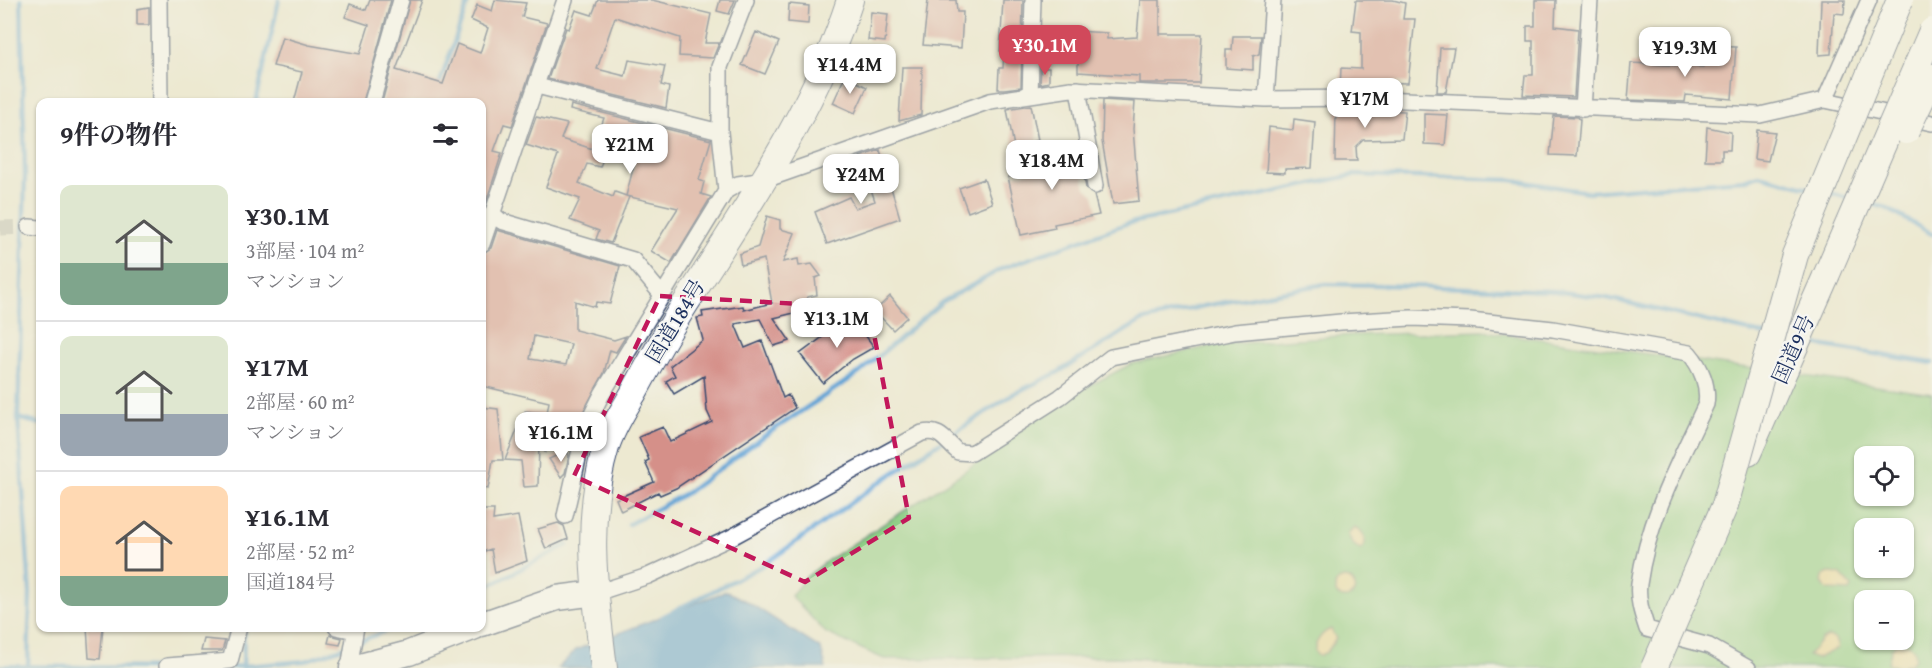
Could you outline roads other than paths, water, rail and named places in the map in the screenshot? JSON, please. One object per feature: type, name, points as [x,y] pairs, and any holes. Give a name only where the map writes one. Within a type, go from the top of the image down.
[{"type":"highway","name":"国道184号","points":[[604,668],[592,542],[596,499],[606,447],[664,336],[765,180],[809,98],[842,26],[850,0]]},
{"type":"highway","points":[[1725,505],[1795,255],[1900,0]]},
{"type":"highway","name":"国道9号","points":[[1654,668],[1932,31]]},
{"type":"highway","points":[[1826,276],[1912,120],[1932,77]]},
{"type":"main road","points":[[486,623],[557,598],[596,593]]},
{"type":"main road","points":[[350,668],[409,653],[462,632]]},
{"type":"street","points":[[159,0],[160,98]]},
{"type":"street","points":[[373,98],[401,0]]},
{"type":"street","points":[[486,232],[565,0]]},
{"type":"street","points":[[726,191],[720,132],[720,67],[746,0]]},
{"type":"street","points":[[1030,95],[1033,0]]},
{"type":"street","points":[[1266,99],[1273,0]]},
{"type":"street","points":[[1583,109],[1590,0]]},
{"type":"street","points":[[1825,100],[1869,0]]},
{"type":"street","points":[[537,86],[720,132]]},
{"type":"street","points":[[1078,89],[1095,186]]},
{"type":"street","points":[[565,516],[585,428],[602,394],[726,191],[738,184],[765,180],[990,101],[1078,89],[1266,99],[1358,98],[1760,116],[1825,100],[1932,123]]},
{"type":"street","points":[[492,213],[501,221],[633,260],[662,295]]},
{"type":"street","points":[[596,593],[648,576],[730,538],[922,433],[946,439],[958,453],[972,453],[1060,397],[1111,357],[1235,332],[1411,318],[1470,320],[1553,329],[1689,352],[1708,390],[1706,404],[1656,509],[1639,585],[1640,605],[1647,629],[1708,646],[1748,668]]},
{"type":"street","points":[[167,666],[230,661],[238,632]]},
{"type":"street","points":[[350,668],[356,632]]},
{"type":"water","points":[[726,591],[748,602],[821,649],[826,668],[558,668],[576,650]]},
{"type":"waterway","points":[[18,418],[25,177],[21,0]]},
{"type":"waterway","points":[[257,98],[279,0]]},
{"type":"waterway","points":[[438,88],[469,0]]},
{"type":"waterway","points":[[629,524],[688,492],[767,434],[859,373],[942,302],[1003,268],[1126,224],[1354,175],[1512,180],[1588,192],[1744,180],[1759,175],[1813,189]]},
{"type":"waterway","points":[[1830,193],[1851,199]]},
{"type":"waterway","points":[[1868,203],[1886,208],[1932,234]]},
{"type":"waterway","points":[[662,617],[762,566],[883,480],[1015,393],[1057,373],[1141,321],[1204,306],[1325,284],[1380,285],[1555,291],[1607,298],[1766,335]]},
{"type":"waterway","points":[[1806,343],[1932,363]]},
{"type":"waterway","points":[[28,666],[30,593],[18,418],[36,423]]},
{"type":"waterway","points":[[486,587],[567,545]]},
{"type":"waterway","points":[[243,668],[244,632]]},
{"type":"waterway","points":[[356,643],[384,632]]},
{"type":"waterway","points":[[231,667],[305,661],[348,646]]},
{"type":"waterway","points":[[0,666],[165,668]]},
{"type":"tunnel","points":[[0,228],[29,227]]}]
